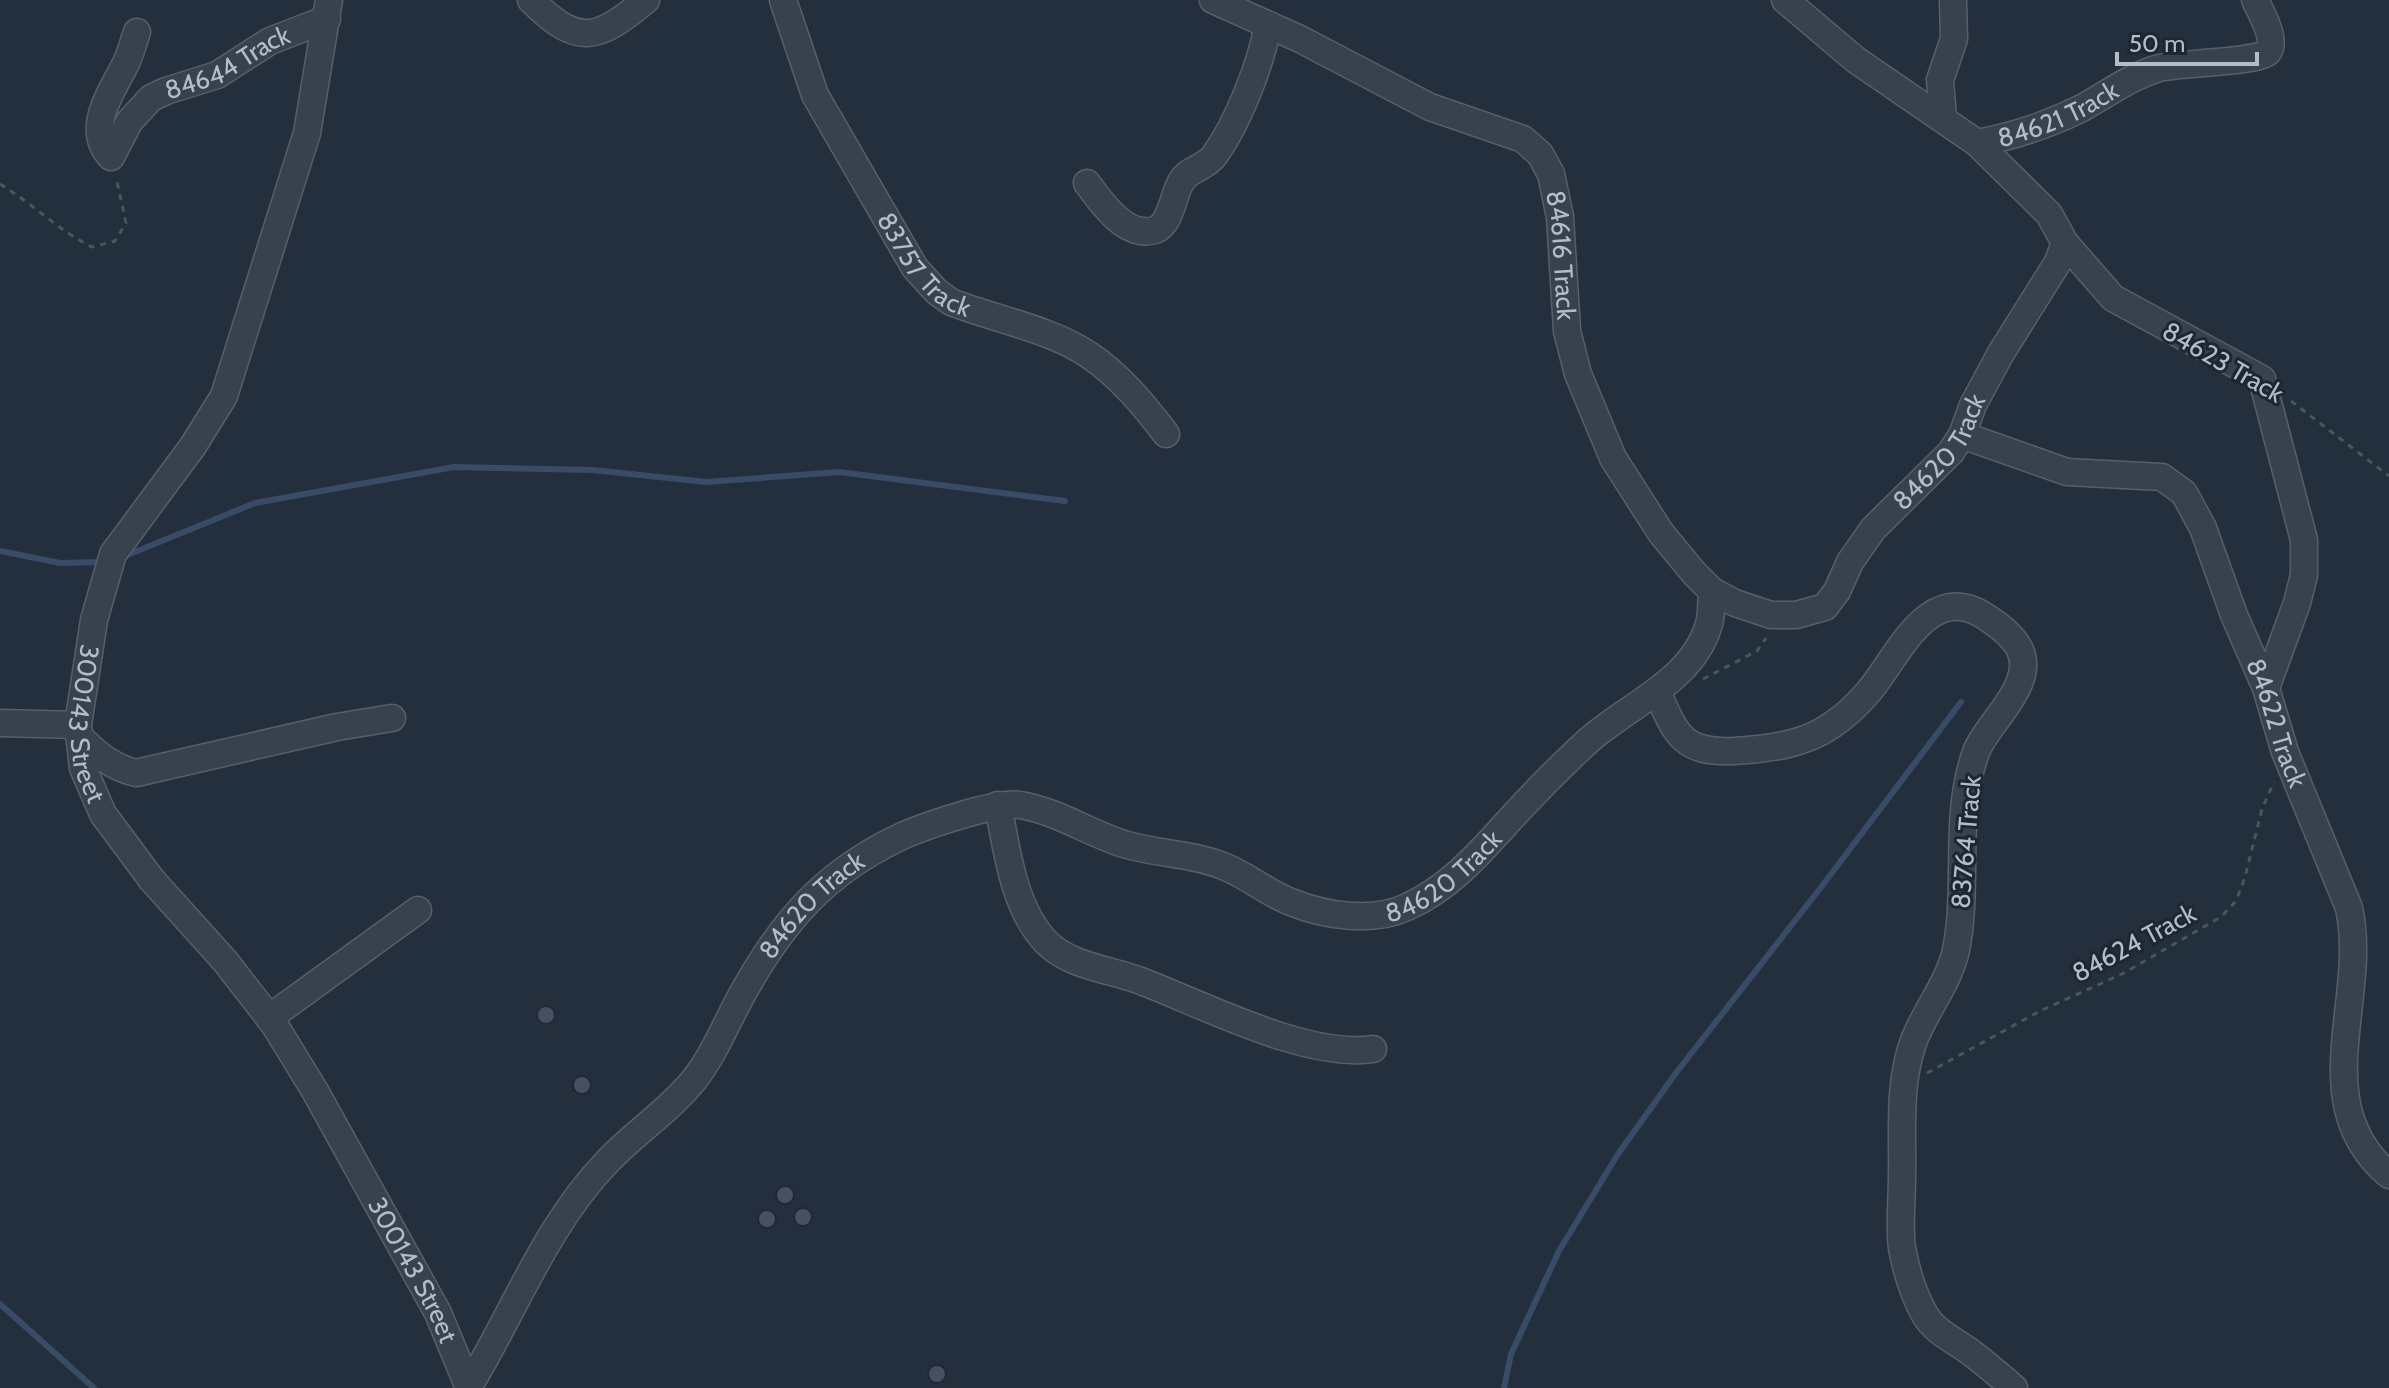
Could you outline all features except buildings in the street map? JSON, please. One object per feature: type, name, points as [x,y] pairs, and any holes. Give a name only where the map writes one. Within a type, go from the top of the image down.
[{"type":"street","points":[[531,0],[568,31],[585,34],[605,30],[646,0]]},
{"type":"street","name":"83757 Track","points":[[783,0],[815,95],[915,268],[951,302],[1053,337],[1087,353],[1112,373],[1166,434]]},
{"type":"street","name":"84616 Track","points":[[1213,0],[1370,73],[1430,107],[1523,139],[1540,154],[1551,174],[1560,217],[1566,317],[1578,374],[1613,458],[1661,533],[1712,591],[1735,603],[1771,615],[1796,615]]},
{"type":"street","points":[[1785,0],[1856,60],[1977,143],[2049,214],[2065,243]]},
{"type":"street","points":[[1943,118],[1940,80],[1953,47],[1953,0]]},
{"type":"street","name":"84621 Track","points":[[1977,143],[2022,135],[2159,68],[2259,58],[2271,44],[2255,0]]},
{"type":"street","name":"84644 Track","points":[[137,32],[128,59],[104,106],[99,127],[104,149],[111,157],[129,122],[151,98],[217,75],[270,41],[328,10]]},
{"type":"street","name":"300143 Street","points":[[328,10],[307,133],[224,396],[193,446],[113,554],[94,620],[79,730],[83,768],[103,814],[152,880],[225,961],[269,1018],[315,1091],[438,1313],[469,1387]]},
{"type":"street","points":[[1087,183],[1108,212],[1119,221],[1149,230],[1160,226],[1182,179],[1207,164],[1222,142],[1262,55],[1268,25]]},
{"type":"street","name":"84623 Track","points":[[2065,243],[2113,298],[2262,379]]},
{"type":"street","name":"84620 Track","points":[[1796,615],[1825,607],[1873,529],[1951,452],[1962,435],[1980,392],[2058,262],[2065,243]]},
{"type":"street","points":[[2262,379],[2304,540],[2304,575],[2297,603],[2266,688]]},
{"type":"street","name":"84622 Track","points":[[1962,435],[2067,472],[2162,477],[2173,483],[2192,505],[2266,688],[2285,752],[2349,908],[2354,965],[2343,1075],[2354,1132],[2376,1164],[2389,1175]]},
{"type":"street","points":[[1657,691],[1693,655],[1704,637],[1710,623],[1712,591]]},
{"type":"street","name":"83764 Track","points":[[1657,691],[1683,740],[1695,748],[1716,752],[1774,747],[1803,740],[1848,714],[1871,689],[1918,626],[1941,609],[1955,605],[1980,613],[1999,625],[2020,649],[2023,663],[2018,685],[2009,705],[1977,750],[1968,785],[1955,954],[1925,1014],[1906,1067],[1901,1219],[1902,1247],[1926,1316],[2014,1388]]},
{"type":"street","name":"84620 Track","points":[[469,1387],[489,1354],[516,1297],[569,1211],[607,1162],[660,1117],[695,1078],[724,1033],[743,991],[804,904],[827,881],[859,858],[928,825],[998,805],[1018,804],[1126,845],[1203,859],[1229,868],[1289,902],[1355,916],[1382,914],[1404,909],[1458,874],[1593,736],[1657,691]]},
{"type":"street","points":[[0,722],[79,730],[98,756],[122,770],[136,773],[337,727],[392,718]]},
{"type":"street","points":[[998,805],[1022,905],[1048,944],[1086,966],[1136,979],[1294,1040],[1322,1047],[1361,1051],[1373,1049]]},
{"type":"street","points":[[269,1018],[418,910]]},
{"type":"path","points":[[0,184],[92,247],[115,241],[126,223],[111,157]]},
{"type":"path","name":"84623 Track","points":[[2262,379],[2389,476]]},
{"type":"path","points":[[1695,681],[1708,678],[1757,651],[1766,639]]},
{"type":"path","name":"84624 Track","points":[[1906,1067],[1924,1075],[2040,1011],[2122,974],[2221,917],[2236,901],[2262,809],[2285,752]]},
{"type":"waterway","points":[[125,556],[255,503],[454,467],[593,470],[706,482],[839,472],[1065,501]]},
{"type":"waterway","points":[[0,551],[60,563],[102,562]]},
{"type":"waterway","points":[[1504,1388],[1511,1354],[1559,1251],[1618,1154],[1676,1073],[1961,702]]},
{"type":"waterway","points":[[0,1304],[94,1388]]}]
